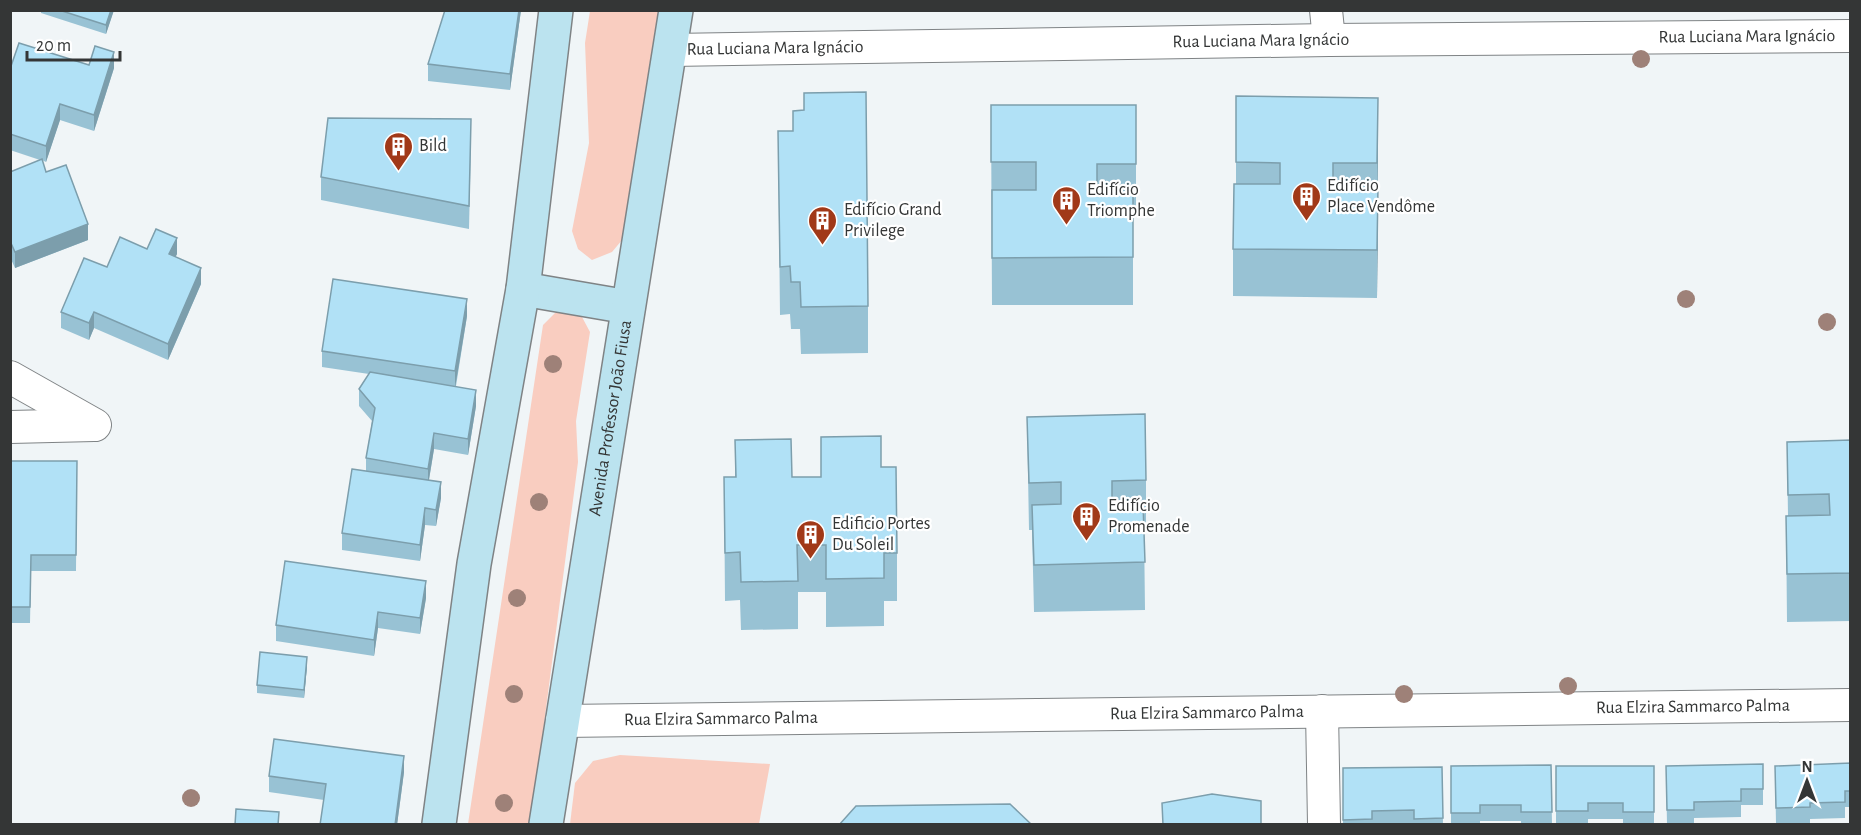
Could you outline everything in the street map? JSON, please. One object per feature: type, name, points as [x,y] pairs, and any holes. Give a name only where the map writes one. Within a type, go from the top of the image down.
[{"type":"main road","points":[[439,825],[474,564],[523,289],[556,10]]},
{"type":"main road","name":"Avenida Professor João Fiusa","points":[[546,825],[676,10]]},
{"type":"main road","points":[[523,289],[628,308]]},
{"type":"street","name":"Rua Luciana Mara Ignácio","points":[[671,50],[1328,25],[1851,36]]},
{"type":"street","points":[[10,377],[95,425],[10,427]]},
{"type":"street","name":"Rua Elzira Sammarco Palma","points":[[562,721],[1851,705]]},
{"type":"street","points":[[1322,711],[1324,825]]},
{"type":"shaded area","points":[[590,11],[658,11],[622,240],[612,252],[592,260],[578,249],[572,231],[589,143],[585,43]]},
{"type":"shaded area","points":[[570,311],[582,317],[590,332],[576,421],[578,462],[531,824],[468,824],[543,325],[555,313]]},
{"type":"shaded area","points":[[620,755],[770,764],[759,824],[570,824],[575,783],[593,761]]},
{"type":"building","points":[[59,10],[111,10],[106,25]]},
{"type":"building","points":[[445,10],[519,10],[510,74],[428,64]]},
{"type":"building","points":[[19,43],[89,65],[95,46],[114,52],[94,115],[60,104],[46,146],[10,134],[10,69]]},
{"type":"building","name":"Edifício Grand Privilege","points":[[866,92],[868,306],[801,307],[800,282],[791,282],[790,266],[780,267],[778,131],[793,131],[793,111],[804,110],[804,93]]},
{"type":"building","points":[[1236,96],[1378,98],[1377,163],[1333,163],[1333,185],[1378,186],[1377,250],[1233,249],[1234,184],[1280,184],[1280,163],[1236,162]]},
{"type":"building","points":[[991,105],[1136,105],[1136,164],[1097,164],[1097,190],[1133,190],[1133,257],[992,258],[992,190],[1036,190],[1036,162],[991,162]]},
{"type":"building","name":"Bild","points":[[328,118],[471,119],[469,206],[321,177]]},
{"type":"building","points":[[42,159],[46,172],[66,165],[88,224],[15,252],[10,241],[10,172]]},
{"type":"building","points":[[156,229],[177,238],[169,254],[201,268],[168,344],[94,312],[89,323],[61,312],[84,258],[107,267],[120,237],[147,249]]},
{"type":"building","points":[[333,279],[467,299],[455,371],[322,351]]},
{"type":"building","points":[[370,372],[476,390],[468,439],[434,433],[428,469],[366,458],[375,408],[359,389]]},
{"type":"building","points":[[1145,414],[1146,480],[1112,481],[1112,504],[1143,503],[1145,562],[1034,565],[1032,505],[1061,504],[1061,482],[1029,483],[1027,417]]},
{"type":"building","name":"Edificio Portes Du Soleil","points":[[881,436],[881,467],[896,467],[897,553],[884,553],[884,578],[826,579],[826,545],[797,545],[798,581],[741,582],[740,552],[725,553],[724,477],[736,477],[735,440],[791,439],[792,477],[821,477],[821,437]]},
{"type":"building","points":[[1851,440],[1851,573],[1787,574],[1786,516],[1830,515],[1829,494],[1788,495],[1787,442]]},
{"type":"building","points":[[10,461],[77,461],[76,555],[31,555],[30,607],[10,607]]},
{"type":"building","points":[[352,469],[441,482],[436,510],[425,508],[420,545],[342,533]]},
{"type":"building","points":[[285,561],[426,581],[420,618],[378,612],[374,640],[276,625]]},
{"type":"building","points":[[260,652],[307,657],[304,690],[257,685]]},
{"type":"building","points":[[274,739],[404,756],[395,825],[320,825],[326,784],[269,776]]},
{"type":"building","points":[[1851,763],[1851,791],[1845,791],[1845,802],[1810,803],[1810,807],[1776,808],[1775,766]]},
{"type":"building","points":[[1763,764],[1763,789],[1741,789],[1741,801],[1694,802],[1694,810],[1667,810],[1666,766]]},
{"type":"building","points":[[1551,765],[1552,812],[1521,812],[1521,805],[1480,805],[1480,813],[1451,813],[1451,766]]},
{"type":"building","points":[[1556,766],[1654,766],[1654,812],[1623,812],[1623,803],[1588,803],[1588,811],[1556,811]]},
{"type":"building","points":[[1442,767],[1443,818],[1414,819],[1414,810],[1372,811],[1372,819],[1343,820],[1343,768]]},
{"type":"building","points":[[1212,794],[1261,801],[1261,825],[1163,825],[1162,803]]},
{"type":"building","points":[[1010,804],[1032,825],[839,825],[856,806]]},
{"type":"building","points":[[236,809],[279,812],[278,825],[235,825]]},
{"type":"place","name":"Bild","points":[[398,172]]},
{"type":"place","name":"Edifício Place Vendôme","points":[[1306,222]]},
{"type":"place","name":"Edifício Triomphe","points":[[1066,226]]},
{"type":"place","name":"Edifício Grand Privilege","points":[[823,246]]},
{"type":"place","name":"Edifício Promenade","points":[[1087,542]]},
{"type":"place","name":"Edificio Portes Du Soleil","points":[[811,560]]}]
